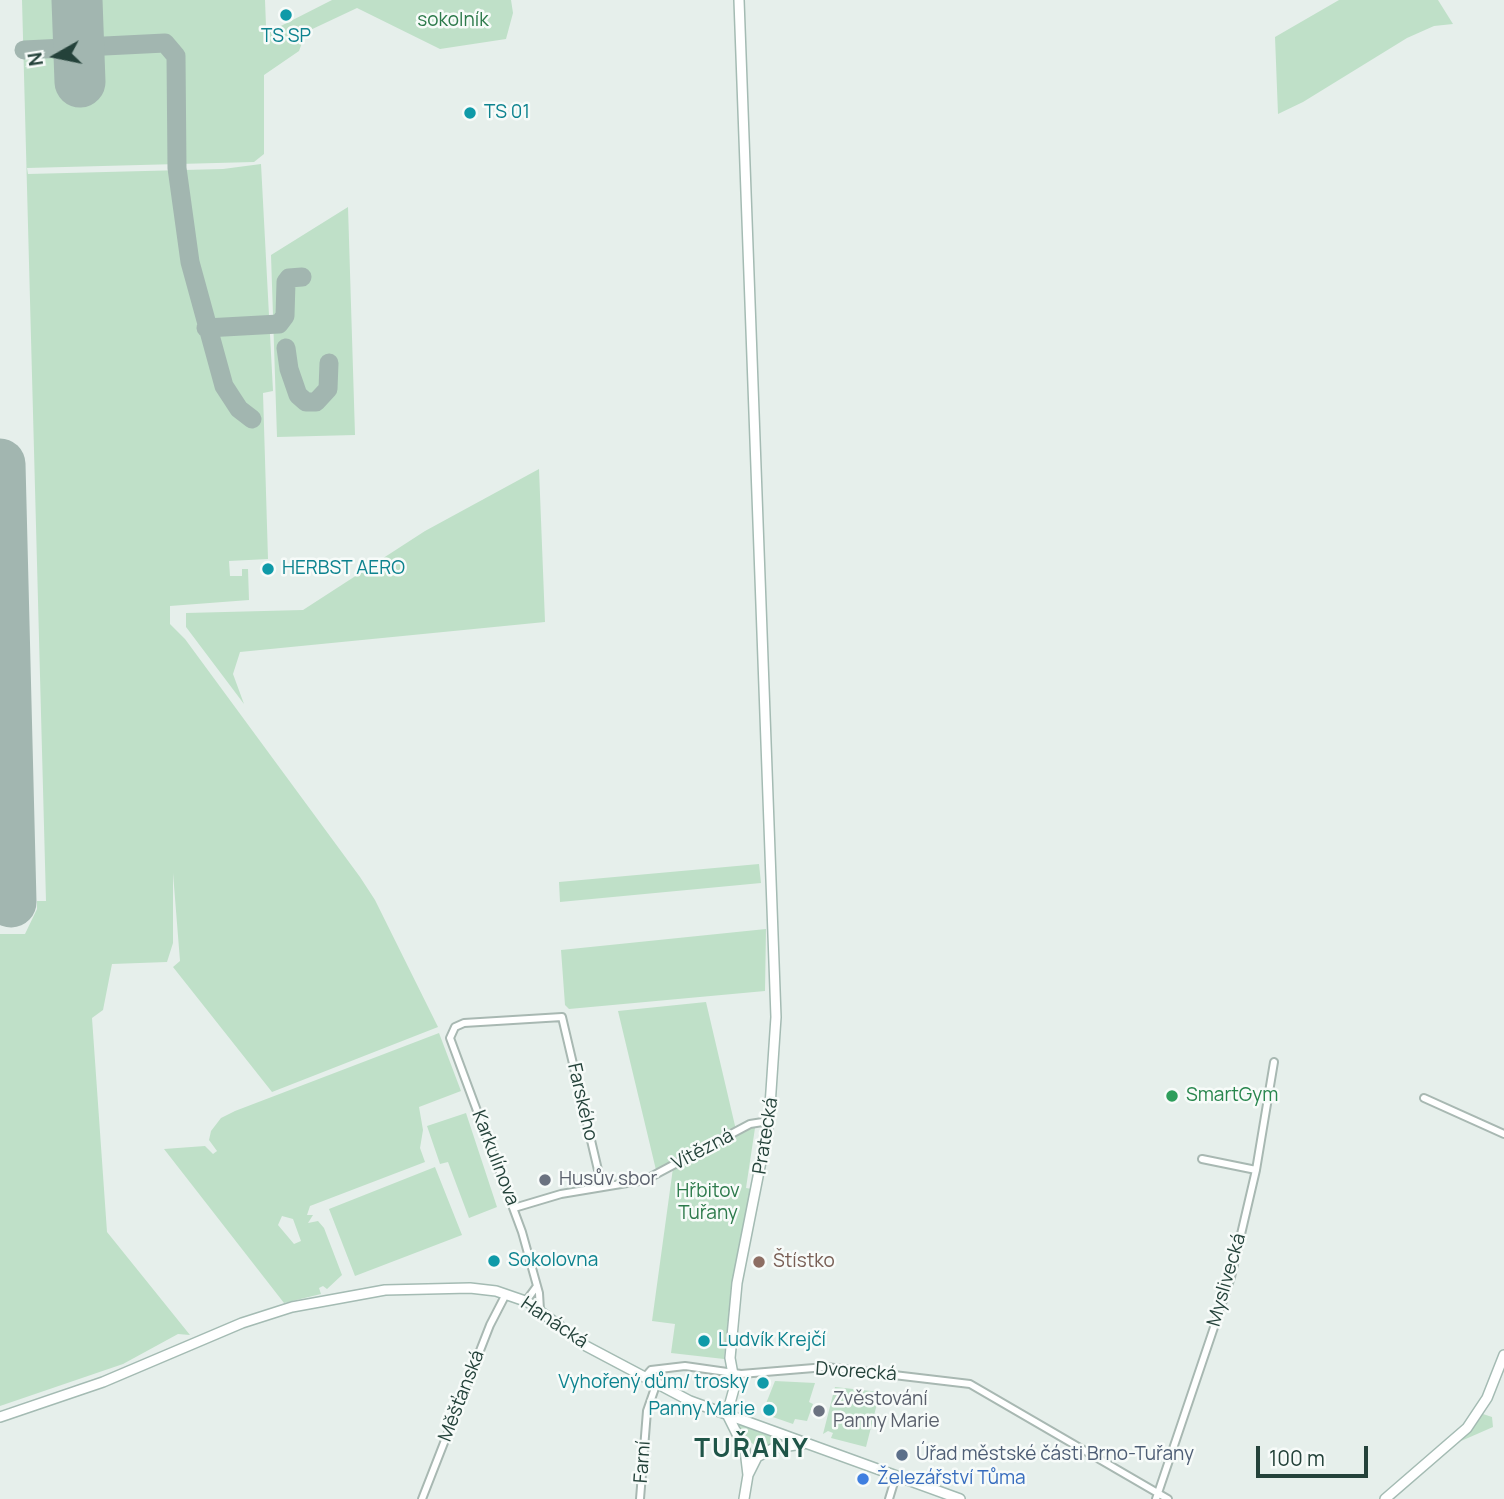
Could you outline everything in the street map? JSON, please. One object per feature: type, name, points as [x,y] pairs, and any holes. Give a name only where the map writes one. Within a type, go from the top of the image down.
[{"type":"main road","name":"Pratecká","points":[[727,1414],[735,1385],[730,1358],[737,1283],[769,1121],[776,1040],[738,0]]},
{"type":"main road","name":"Hanácká","points":[[0,1417],[103,1382],[242,1323],[292,1307],[385,1290],[448,1287],[506,1294],[526,1301],[586,1346],[656,1385],[727,1414],[960,1499]]},
{"type":"main road","points":[[1385,1499],[1467,1428],[1487,1398],[1504,1354]]},
{"type":"main road","points":[[727,1414],[745,1450],[748,1475],[744,1499]]},
{"type":"main road","name":"Hanácká","points":[[748,1475],[754,1460],[761,1453],[781,1446],[809,1444]]},
{"type":"street","name":"Karkulínova","points":[[540,1310],[537,1286],[514,1208],[450,1038],[451,1031],[464,1023],[562,1017]]},
{"type":"street","name":"Farského","points":[[562,1017],[602,1187]]},
{"type":"street","name":"Myslivecká","points":[[1158,1496],[1231,1277],[1256,1170],[1273,1062]]},
{"type":"street","points":[[1424,1098],[1504,1134]]},
{"type":"street","name":"Vítězná","points":[[514,1208],[561,1194],[645,1180],[750,1124],[769,1121]]},
{"type":"street","points":[[1202,1159],[1256,1170]]},
{"type":"street","points":[[526,1301],[537,1286]]},
{"type":"street","name":"Měšťanská","points":[[422,1499],[490,1325],[506,1294]]},
{"type":"street","name":"Dvorecká","points":[[644,1378],[651,1370],[685,1366],[734,1373],[826,1367],[970,1384],[1158,1496],[1168,1499]]},
{"type":"street","name":"Farní","points":[[640,1499],[647,1411],[656,1385]]},
{"type":"street","points":[[889,1499],[896,1476]]},
{"type":"green space","name":"sokolník","points":[[22,0],[265,0],[266,26],[273,30],[332,0],[511,0],[513,13],[506,39],[440,49],[357,8],[306,32],[299,51],[264,75],[264,154],[254,162],[27,168],[28,174],[223,169],[261,164],[273,391],[263,393],[268,559],[229,561],[230,576],[242,576],[242,569],[248,569],[249,600],[170,606],[170,624],[185,639],[360,877],[375,900],[438,1027],[272,1092],[173,967],[180,961],[173,873],[173,943],[167,962],[112,964],[103,1010],[92,1018],[107,1232],[190,1335],[178,1334],[123,1364],[0,1406],[0,934],[25,934],[37,909],[37,901],[46,901]]},
{"type":"green space","points":[[1339,0],[1438,0],[1453,24],[1434,26],[1407,38],[1303,102],[1278,114],[1275,37]]},
{"type":"green space","points":[[348,207],[355,435],[277,437],[271,255]]},
{"type":"green space","points":[[539,469],[545,622],[240,652],[233,674],[244,704],[186,627],[186,613],[303,610],[425,531]]},
{"type":"green space","points":[[759,864],[761,883],[560,902],[559,882]]},
{"type":"green space","points":[[766,929],[765,991],[569,1009],[565,1005],[561,950]]},
{"type":"green space","points":[[706,1002],[736,1130],[656,1170],[618,1011]]},
{"type":"green space","points":[[439,1033],[461,1091],[419,1107],[423,1130],[420,1148],[425,1162],[310,1206],[307,1215],[313,1215],[308,1223],[318,1221],[324,1228],[342,1275],[327,1289],[323,1286],[319,1288],[321,1294],[284,1303],[164,1149],[205,1146],[213,1154],[217,1151],[209,1140],[211,1131],[221,1118]],"holes":[[[282,1216],[293,1219],[301,1241],[294,1244],[278,1225]]]},
{"type":"green space","points":[[466,1113],[497,1207],[469,1218],[448,1162],[440,1164],[427,1126]]},
{"type":"green space","name":"Hřbitov Tuřany","points":[[752,1126],[755,1128],[746,1188],[752,1189],[732,1282],[724,1359],[671,1353],[675,1324],[652,1321],[673,1168]]},
{"type":"green space","points":[[435,1167],[462,1235],[355,1276],[329,1209]]},
{"type":"green space","points":[[775,1381],[815,1383],[809,1402],[813,1404],[807,1421],[795,1419],[793,1424],[767,1415],[773,1409],[765,1406]]},
{"type":"green space","points":[[835,1387],[880,1392],[866,1447],[831,1438],[833,1433],[828,1431],[823,1434]]},
{"type":"green space","points":[[1483,1414],[1492,1417],[1493,1427],[1461,1441]]},
{"type":"green space","points":[[738,1424],[783,1441],[770,1445],[754,1445],[739,1431]]},
{"type":"taxiway","points":[[24,50],[165,43],[176,56],[177,168],[190,262],[224,386],[239,409],[252,419]]},
{"type":"taxiway","points":[[206,328],[279,324],[285,316],[286,282],[289,278],[302,277]]},
{"type":"taxiway","points":[[286,348],[289,369],[298,395],[306,402],[316,402],[328,389],[329,363]]},
{"type":"taxiway","points":[[0,872],[9,850],[8,785]]},
{"type":"runway","points":[[77,0],[80,82]]},
{"type":"runway","points":[[0,464],[11,902]]},
{"type":"place","name":"TS SP","points":[[286,15]]},
{"type":"place","name":"TS 01","points":[[470,113]]},
{"type":"place","name":"HERBST AERO","points":[[268,569]]},
{"type":"place","name":"SmartGym","points":[[1172,1096]]},
{"type":"place","name":"Husův sbor","points":[[545,1180]]},
{"type":"place","name":"Sokolovna","points":[[494,1261]]},
{"type":"place","name":"Štístko","points":[[759,1262]]},
{"type":"place","name":"Ludvík Krejčí","points":[[704,1341]]},
{"type":"place","name":"Vyhořený dům/ trosky","points":[[763,1383]]},
{"type":"place","name":"Panny Marie","points":[[769,1410]]},
{"type":"place","name":"Zvěstování Panny Marie","points":[[819,1411]]},
{"type":"place","name":"Úřad městské části Brno-Tuřany","points":[[902,1455]]},
{"type":"place","name":"Železářství Tůma","points":[[863,1479]]},
{"type":"district","name":"TUŘANY","points":[[752,1450]]}]
